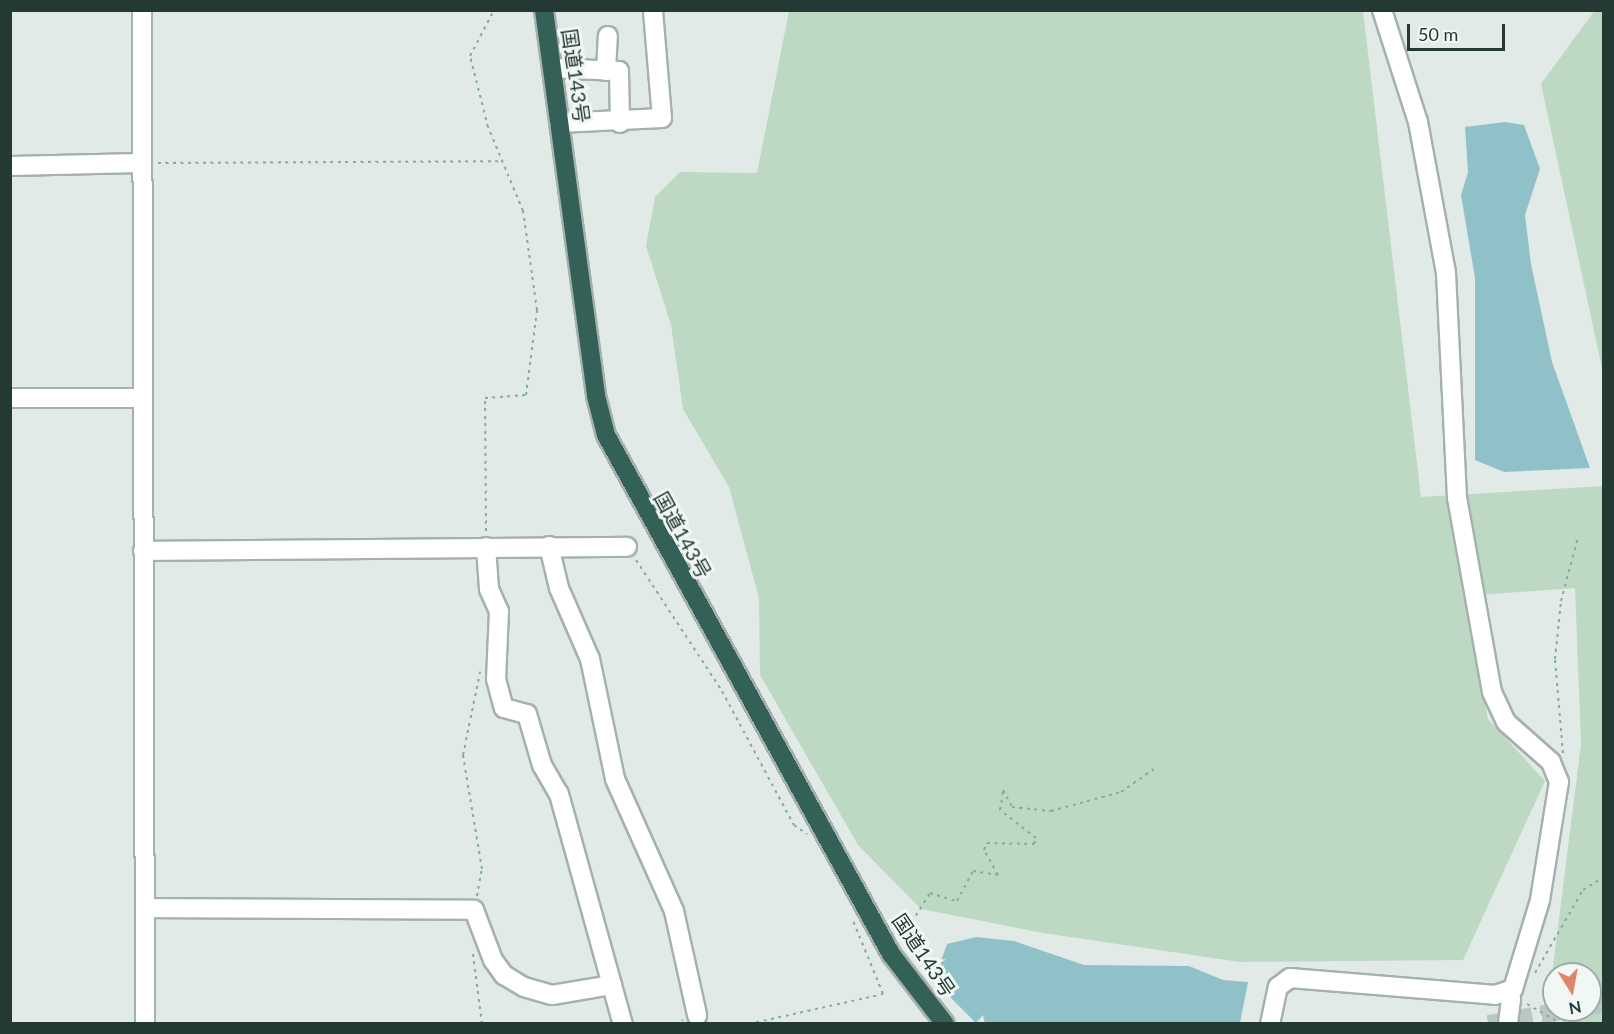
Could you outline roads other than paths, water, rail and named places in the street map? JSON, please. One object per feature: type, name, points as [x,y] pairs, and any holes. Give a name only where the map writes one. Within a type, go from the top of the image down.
[{"type":"highway","name":"国道143号","points":[[544,10],[606,435],[891,954],[945,1023]]},
{"type":"street","points":[[142,10],[145,1023]]},
{"type":"street","points":[[559,123],[620,123],[662,118],[653,10]]},
{"type":"street","points":[[1270,1023],[1278,987],[1290,978],[1506,993],[1513,989],[1532,934],[1559,782],[1551,762],[1506,722],[1492,692],[1457,498],[1446,273],[1415,111],[1382,10]]},
{"type":"street","points":[[606,71],[608,36]]},
{"type":"street","points":[[552,68],[619,71],[620,123]]},
{"type":"street","points":[[10,166],[141,163]]},
{"type":"street","points":[[10,398],[142,398]]},
{"type":"street","points":[[549,546],[559,588],[590,659],[615,779],[674,911],[696,1015]]},
{"type":"street","points":[[486,547],[489,589],[500,611],[496,679],[504,708],[528,714],[593,902],[623,1023]]},
{"type":"street","points":[[143,551],[627,547]]},
{"type":"street","points":[[145,908],[474,909],[493,960],[504,975],[524,987],[552,995],[612,985]]},
{"type":"street","points":[[1506,993],[1511,999],[1508,1023]]},
{"type":"water","points":[[1505,122],[1524,125],[1540,169],[1525,215],[1531,264],[1552,362],[1590,468],[1504,472],[1475,460],[1475,278],[1461,195],[1468,172],[1465,127]]},
{"type":"water","points":[[976,937],[1014,941],[1084,965],[1189,966],[1223,980],[1248,982],[1240,1023],[985,1024],[983,1015],[976,1023],[943,990],[938,969],[947,944]]},
{"type":"tunnel","points":[[1488,1024],[1542,1014]]}]
